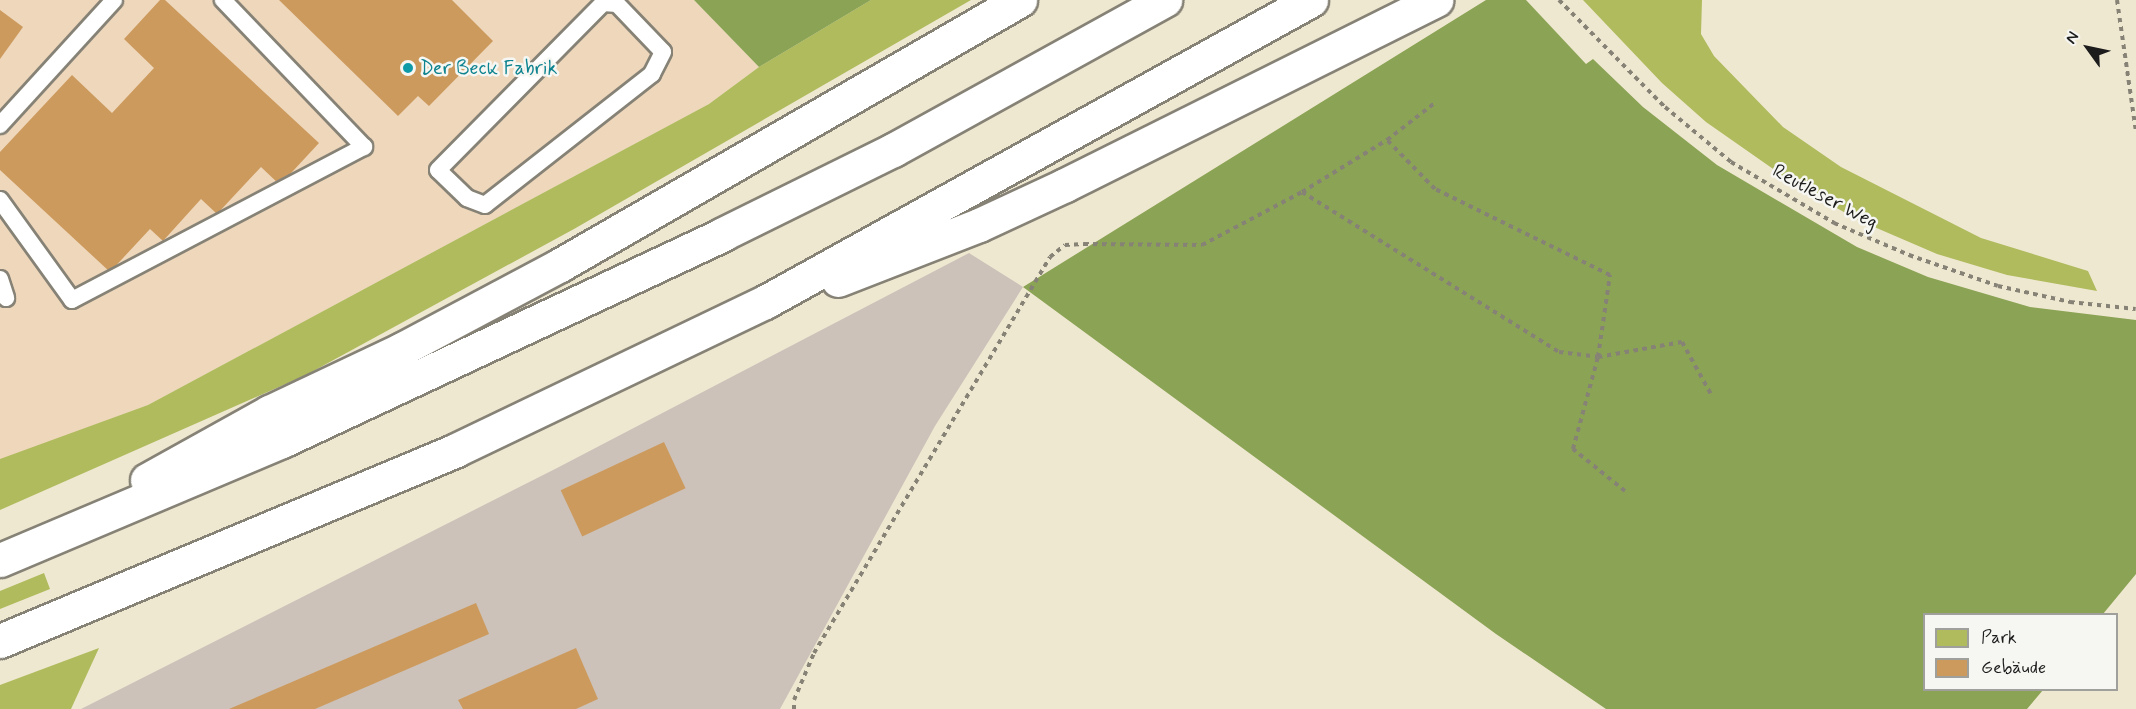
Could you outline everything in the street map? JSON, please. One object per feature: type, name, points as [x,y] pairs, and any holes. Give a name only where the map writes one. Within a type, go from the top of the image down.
[{"type":"highway","points":[[65,534],[205,447],[560,265],[1020,0]]},
{"type":"highway","points":[[0,560],[282,441],[723,234],[893,150],[1165,0]]},
{"type":"highway","points":[[0,641],[456,450],[765,302],[1311,0]]},
{"type":"highway","points":[[765,302],[844,278],[979,225],[1269,86],[1436,0]]},
{"type":"lane","points":[[0,126],[114,0]]},
{"type":"lane","points":[[0,201],[72,300],[364,147],[223,0]]},
{"type":"lane","points":[[602,2],[617,4],[663,52],[652,74],[485,205],[467,198],[438,170],[602,2]]},
{"type":"lane","points":[[0,279],[6,298]]},
{"type":"path","name":"Reutleser Weg","points":[[1559,0],[1665,107],[1731,162],[1834,224],[1909,255],[1998,286],[2070,302],[2136,309]]},
{"type":"path","points":[[2117,0],[2136,132]]},
{"type":"path","points":[[794,709],[794,700],[814,653],[1050,257],[1065,245],[1075,244],[1202,245],[1302,192],[1387,140],[1436,102]]},
{"type":"path","points":[[1387,140],[1436,189],[1610,275],[1598,357],[1573,449],[1625,491]]},
{"type":"path","points":[[1302,192],[1559,352],[1598,357],[1682,342],[1711,394]]},
{"type":"shaded area","points":[[0,0],[694,0],[759,67],[709,104],[148,405],[0,460]]},
{"type":"shaded area","points":[[969,253],[1023,287],[935,426],[780,709],[81,709],[557,468]]},
{"type":"green space","points":[[694,0],[871,0],[759,67]]},
{"type":"green space","points":[[871,0],[971,0],[574,229],[306,375],[0,510],[0,459],[148,405],[709,104],[759,67]]},
{"type":"green space","points":[[1486,0],[1526,0],[1586,64],[1593,59],[1643,107],[1717,165],[1857,247],[1928,277],[2030,307],[2136,320],[2136,574],[2104,613],[1923,613],[1923,691],[2042,691],[2027,709],[1606,709],[1496,634],[1023,287]]},
{"type":"green space","points":[[1583,0],[1702,0],[1701,34],[1714,56],[1783,127],[1841,167],[1981,238],[2088,271],[2097,291],[2007,275],[1937,254],[1858,220],[1796,185],[1706,122],[1662,83]]},
{"type":"green space","points":[[44,573],[50,589],[0,609],[0,591]]},
{"type":"green space","points":[[99,648],[71,709],[0,709],[0,685]]},
{"type":"building","points":[[160,0],[165,0],[319,143],[280,185],[261,167],[217,214],[201,199],[163,241],[150,229],[110,272],[0,170],[0,152],[72,75],[112,113],[154,68],[124,39]]},
{"type":"building","name":"Der Beck Fabrik","points":[[279,0],[452,0],[493,41],[429,106],[418,96],[398,116]]},
{"type":"building","points":[[0,10],[23,27],[0,59]]},
{"type":"building","points":[[664,442],[686,488],[582,536],[561,490]]},
{"type":"building","points":[[476,603],[489,634],[315,709],[229,709]]},
{"type":"building","points":[[576,648],[598,699],[576,709],[463,709],[458,700]]},
{"type":"place","name":"Der Beck Fabrik","points":[[408,68]]}]
